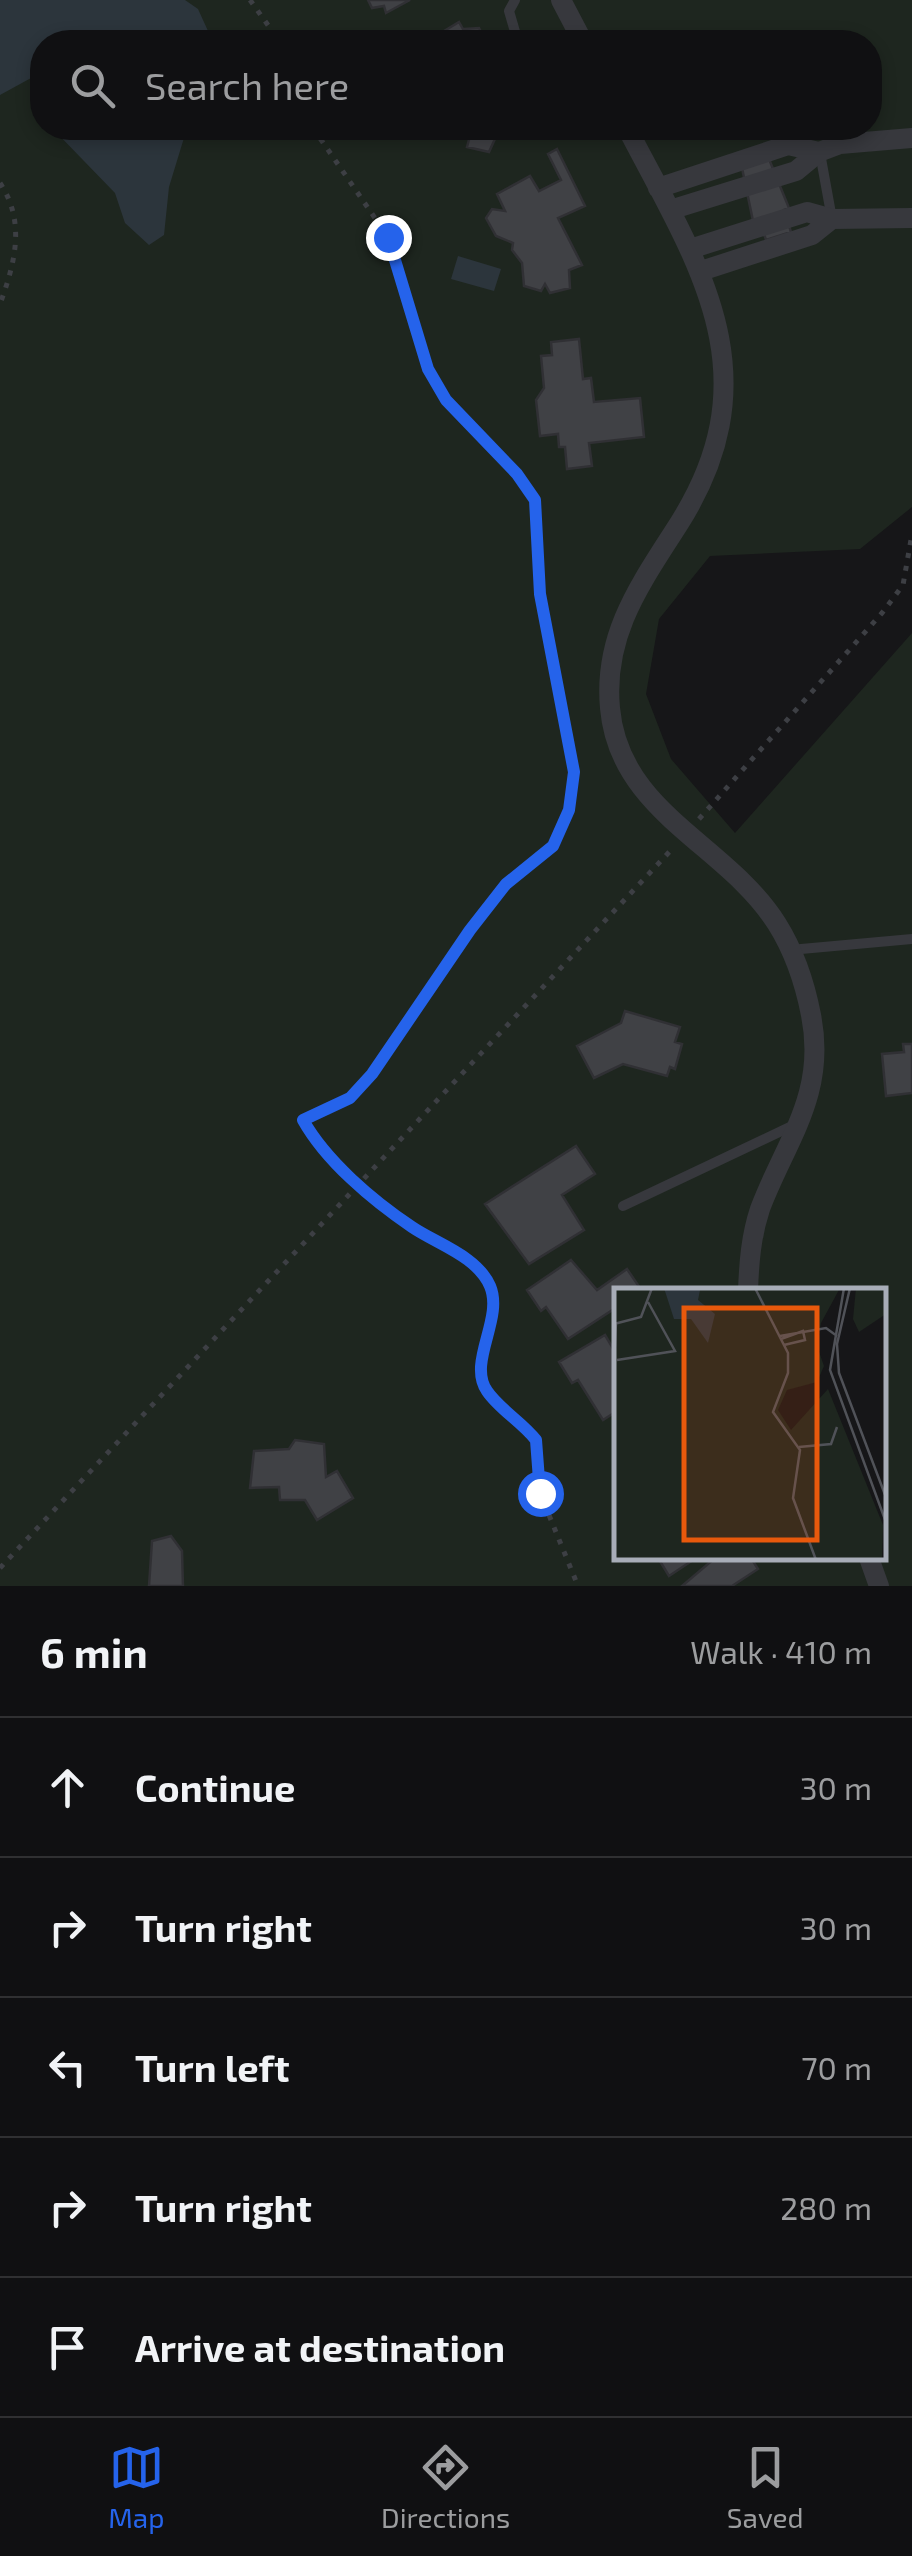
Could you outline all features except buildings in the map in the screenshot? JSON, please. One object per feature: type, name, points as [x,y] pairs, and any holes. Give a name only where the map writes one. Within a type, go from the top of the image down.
[{"type":"street","points":[[562,0],[577,30]]},
{"type":"street","points":[[670,210],[796,171],[820,152],[840,144],[912,138]]},
{"type":"street","points":[[633,140],[701,271],[713,304],[723,356],[724,395],[716,440],[702,482],[641,577],[621,618],[610,664],[610,710],[621,754],[644,796],[776,922],[790,950],[812,1019],[812,1069],[803,1120],[760,1209],[749,1253],[748,1288]]},
{"type":"street","points":[[658,188],[788,145],[820,152]]},
{"type":"street","points":[[690,250],[807,212],[832,219],[912,218]]},
{"type":"street","points":[[701,271],[812,235],[832,219]]},
{"type":"street","points":[[870,1561],[879,1586]]},
{"type":"lane","points":[[515,30],[509,11],[516,0]]},
{"type":"lane","points":[[820,152],[832,219]]},
{"type":"lane","points":[[790,950],[912,939]]},
{"type":"lane","points":[[623,1206],[803,1120]]},
{"type":"path","points":[[250,0],[271,30]]},
{"type":"path","points":[[321,140],[388,237],[428,369],[446,400],[517,474],[535,500],[540,594],[574,772],[566,822],[553,846],[506,884],[372,1074],[350,1098],[303,1120],[318,1145],[392,1211],[458,1254],[490,1286],[491,1324],[481,1370],[485,1390],[536,1440],[540,1493],[578,1586]]},
{"type":"path","points":[[0,182],[17,221],[17,234],[0,304]]},
{"type":"path","points":[[0,1568],[686,833],[882,613],[903,585],[912,534]]},
{"type":"shaded area","points":[[0,0],[912,0],[912,507],[860,549],[710,556],[659,619],[646,694],[671,759],[735,833],[912,633],[912,1586],[0,1586]]},
{"type":"shaded area","points":[[0,0],[185,0],[198,9],[208,30],[30,30],[30,79],[0,95]]},
{"type":"shaded area","points":[[64,140],[183,140],[169,187],[164,235],[149,245],[125,223],[115,193]]},
{"type":"shaded area","points":[[458,256],[501,269],[494,291],[451,279]]},
{"type":"route","points":[[388,237],[428,369],[446,400],[517,474],[535,500],[540,594],[574,772],[569,810],[562,834],[553,846],[506,884],[449,959],[398,1041],[372,1074],[350,1098],[303,1120],[318,1145],[410,1226],[476,1268],[490,1286],[491,1324],[481,1370],[485,1390],[536,1440],[540,1493]]}]
